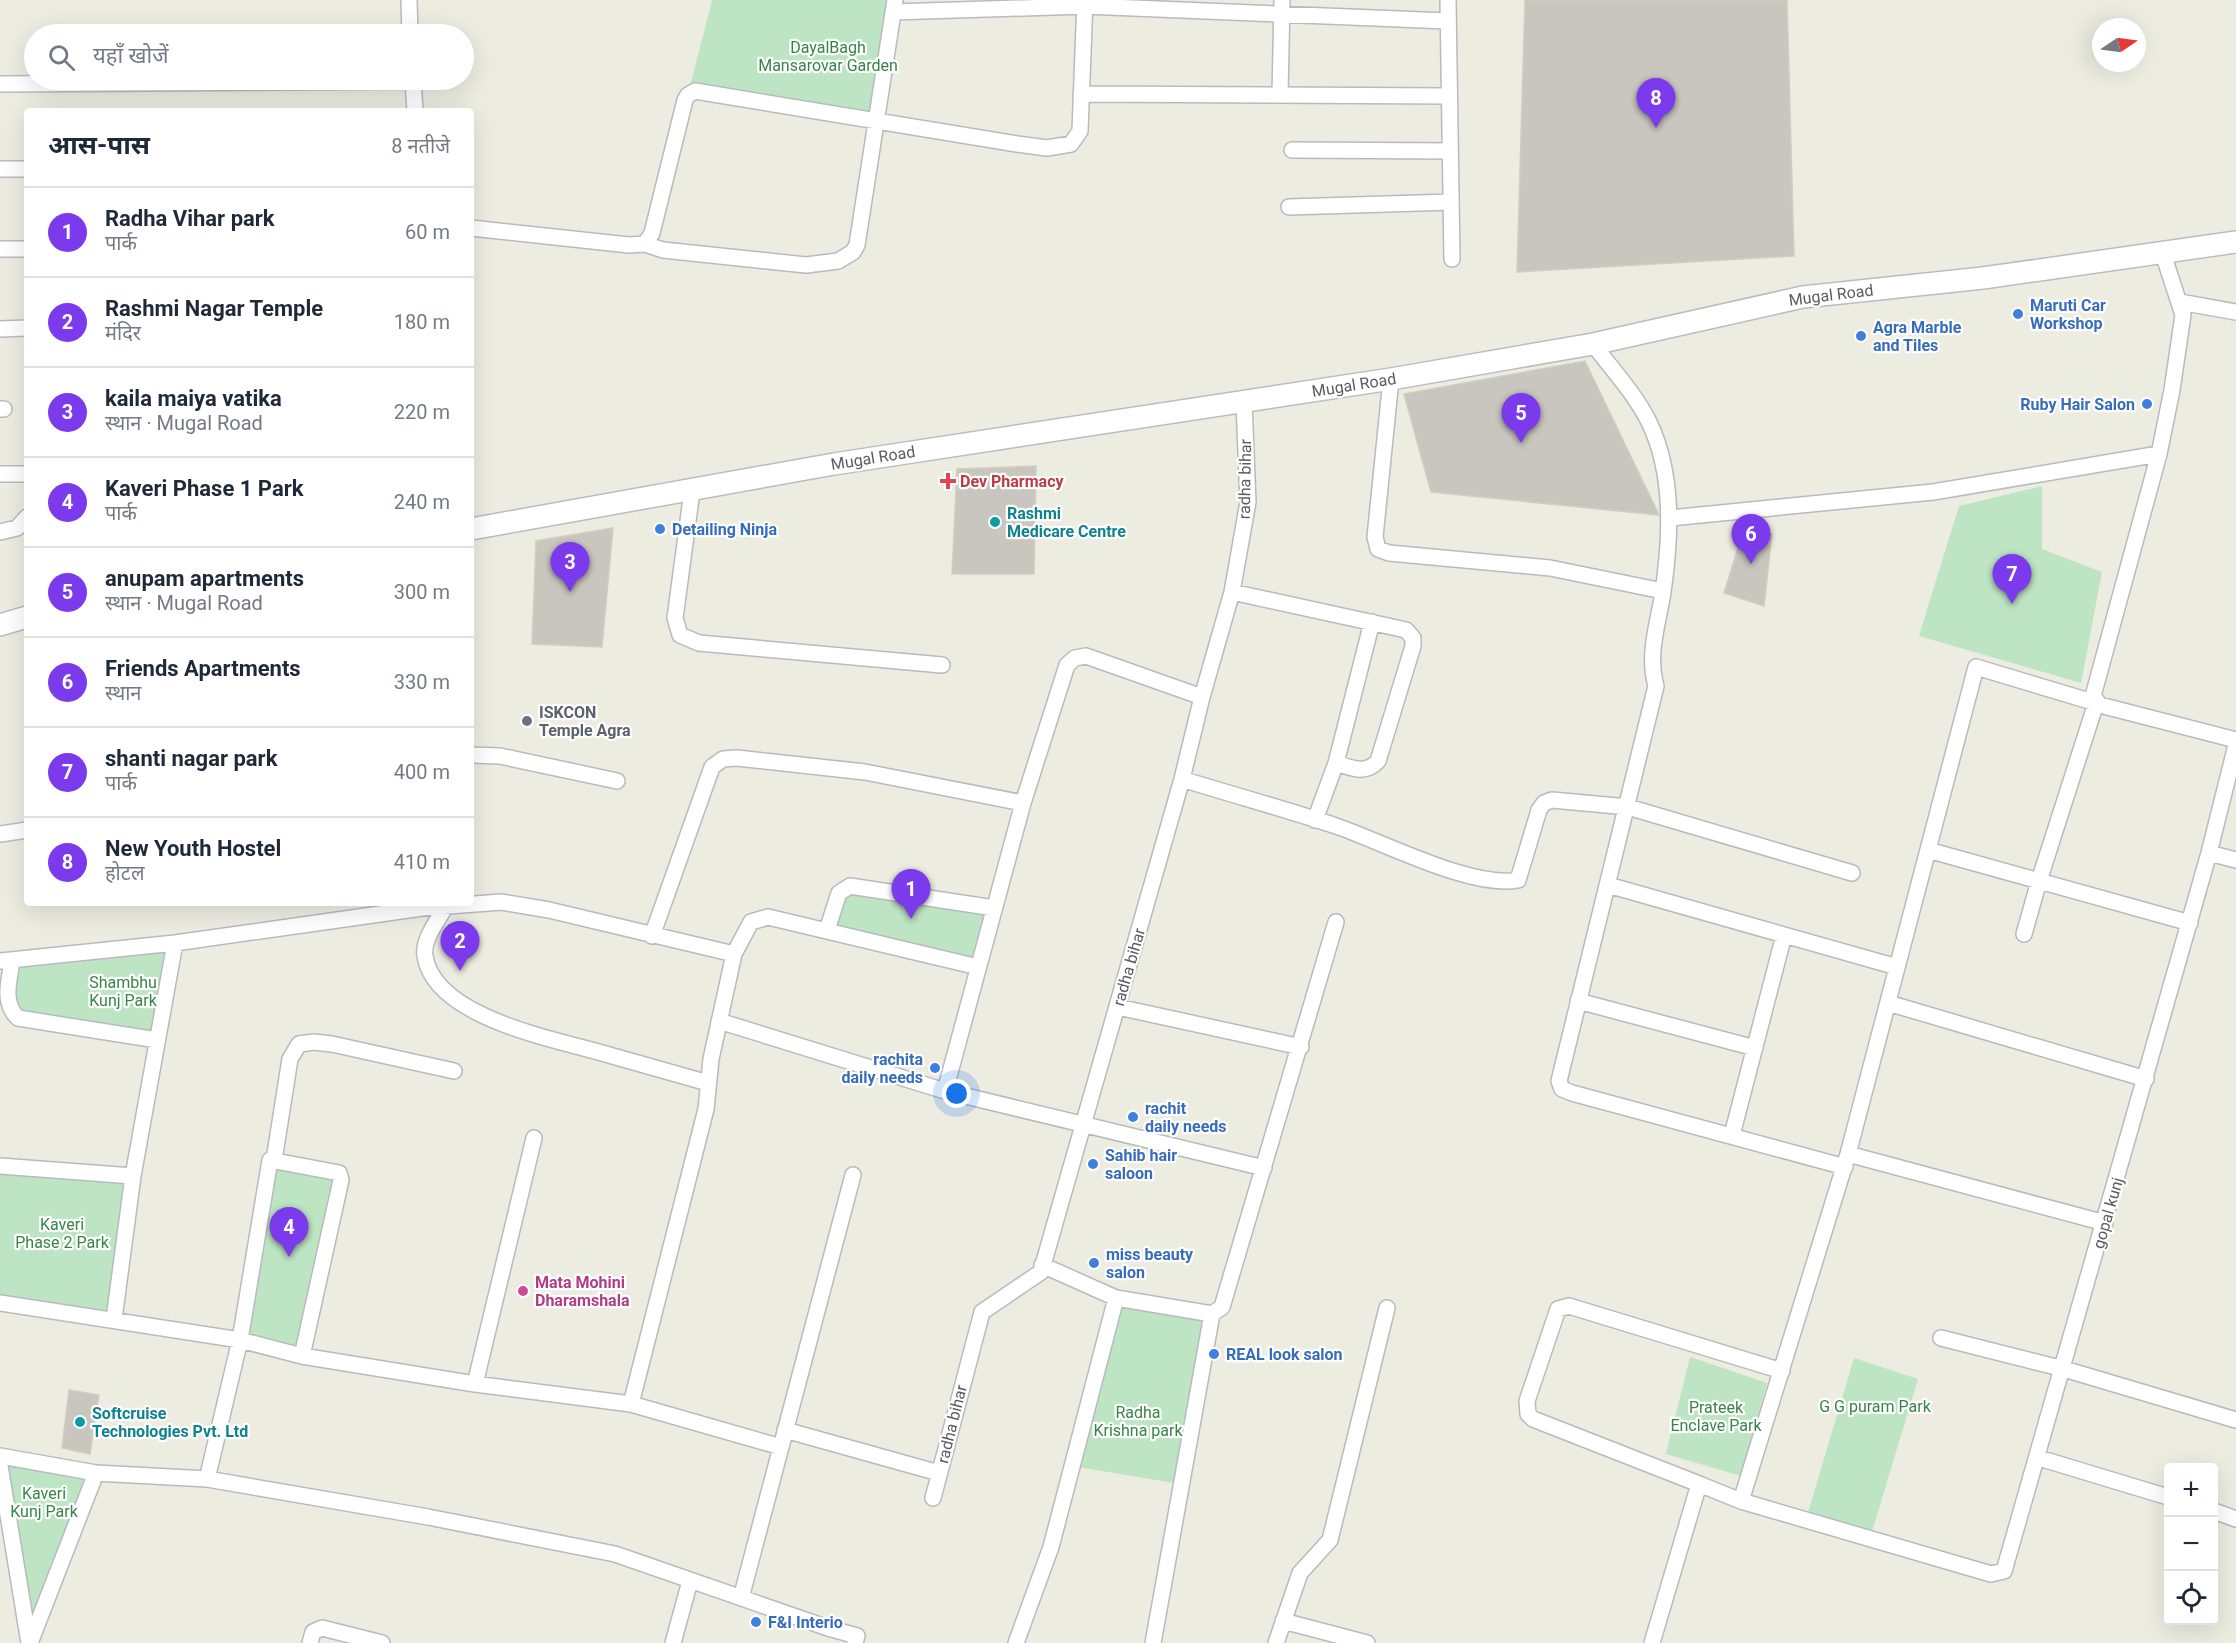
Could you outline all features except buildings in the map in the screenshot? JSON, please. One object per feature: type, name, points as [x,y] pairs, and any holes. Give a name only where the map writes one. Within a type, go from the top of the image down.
[{"type":"street","points":[[409,0],[410,24]]},
{"type":"street","points":[[1448,0],[1452,258]]},
{"type":"street","points":[[474,228],[645,244],[663,250],[806,264],[826,264],[847,257],[856,245],[878,121],[894,6],[1085,3],[1282,7],[1448,21]]},
{"type":"street","points":[[645,244],[652,232],[685,100],[692,92],[701,91],[1047,148],[1064,146],[1075,140],[1080,131],[1085,3]]},
{"type":"street","points":[[1280,94],[1282,7]]},
{"type":"street","points":[[0,84],[24,84]]},
{"type":"street","points":[[413,90],[414,108]]},
{"type":"street","points":[[1081,94],[1449,96]]},
{"type":"street","points":[[1292,150],[1450,151]]},
{"type":"street","points":[[0,169],[24,169]]},
{"type":"street","points":[[1289,207],[1451,202]]},
{"type":"street","name":"Mugal Road","points":[[474,528],[834,464],[1390,379],[1593,344],[1803,297],[1983,278],[2236,242]]},
{"type":"street","points":[[0,249],[24,249]]},
{"type":"street","points":[[2025,934],[2038,881],[2096,703],[2092,690],[2159,454],[2182,328],[2180,302],[2163,254]]},
{"type":"street","points":[[2180,302],[2236,312]]},
{"type":"street","points":[[0,329],[24,328]]},
{"type":"street","points":[[1593,344],[1648,421],[1663,458],[1670,518],[1663,591],[1651,656],[1656,686],[1628,807],[1560,1070],[1562,1089],[1732,1135],[2105,1223]]},
{"type":"street","points":[[1390,379],[1375,537],[1378,549],[1550,568],[1663,591]]},
{"type":"street","name":"radha bihar","points":[[933,1498],[982,1312],[1041,1272],[1118,1007],[1232,592],[1248,502],[1244,402]]},
{"type":"street","points":[[1670,518],[1933,492],[2159,454]]},
{"type":"street","points":[[0,474],[24,474]]},
{"type":"street","points":[[692,491],[675,618],[680,635],[699,644],[942,665]]},
{"type":"street","points":[[0,532],[17,528],[24,520]]},
{"type":"street","points":[[1232,592],[1406,630],[1413,638],[1413,646],[1378,761],[1372,768],[1361,771],[1336,763]]},
{"type":"street","points":[[0,625],[24,618]]},
{"type":"street","points":[[1315,820],[1336,763],[1372,622]]},
{"type":"street","points":[[945,1091],[1023,803],[1067,665],[1074,658],[1086,656],[1202,697]]},
{"type":"street","points":[[1782,1371],[1569,1306],[1558,1309],[1527,1401],[1528,1414],[1533,1419],[1741,1501],[1782,1371],[1846,1161],[1976,667],[2096,703],[2236,740]]},
{"type":"street","name":"gopal kunj","points":[[1741,1501],[1991,1574],[2004,1571],[2039,1458],[2190,923],[2236,746]]},
{"type":"street","points":[[474,755],[500,756],[617,782]]},
{"type":"street","points":[[652,936],[712,767],[723,759],[737,758],[865,771],[1023,803]]},
{"type":"street","points":[[1182,779],[1315,820],[1445,867],[1503,882],[1518,880],[1539,810],[1544,802],[1571,800],[1628,807],[1852,873]]},
{"type":"street","points":[[0,834],[24,830]]},
{"type":"street","points":[[1928,850],[2190,923]]},
{"type":"street","points":[[2209,853],[2236,860]]},
{"type":"street","points":[[1608,885],[1897,967]]},
{"type":"street","points":[[827,930],[839,893],[850,886],[994,908]]},
{"type":"street","points":[[474,904],[501,902],[523,905],[734,954]]},
{"type":"street","points":[[157,1040],[18,1018],[9,1007],[6,961],[174,943],[411,906]]},
{"type":"street","points":[[446,906],[426,943],[425,958],[437,983],[464,1005],[511,1027],[708,1083]]},
{"type":"street","points":[[631,1404],[706,1109],[708,1083],[719,1021],[734,954],[751,922],[762,917],[827,930],[978,967]]},
{"type":"street","points":[[1042,1265],[1116,1298],[1212,1314],[1222,1307],[1301,1047],[1336,922]]},
{"type":"street","points":[[1732,1135],[1784,935]]},
{"type":"street","points":[[114,1319],[133,1176],[174,943]]},
{"type":"street","points":[[1578,1001],[1755,1048]]},
{"type":"street","points":[[1888,1003],[2146,1079]]},
{"type":"street","points":[[1118,1007],[1301,1047]]},
{"type":"street","points":[[719,1021],[945,1091],[1264,1168]]},
{"type":"street","points":[[274,1160],[290,1059],[299,1044],[314,1042],[332,1044],[454,1071]]},
{"type":"street","points":[[475,1384],[534,1138]]},
{"type":"street","points":[[207,1479],[240,1340],[268,1163],[274,1160],[339,1173],[341,1180],[302,1356]]},
{"type":"street","points":[[0,1166],[133,1176]]},
{"type":"street","points":[[741,1598],[853,1175]]},
{"type":"street","points":[[1016,1643],[1052,1546],[1116,1298]]},
{"type":"street","points":[[0,1303],[240,1340],[302,1356],[475,1384],[631,1404],[781,1447]]},
{"type":"street","points":[[1276,1643],[1300,1573],[1330,1540],[1387,1308]]},
{"type":"street","points":[[1153,1643],[1212,1314]]},
{"type":"street","points":[[1941,1338],[2064,1369],[2236,1420]]},
{"type":"street","points":[[785,1430],[939,1473]]},
{"type":"street","points":[[0,1456],[96,1473],[207,1479],[428,1517],[615,1554],[857,1636],[855,1643]]},
{"type":"street","points":[[2039,1458],[2164,1496]]},
{"type":"street","points":[[0,1466],[30,1643]]},
{"type":"street","points":[[30,1643],[96,1473]]},
{"type":"street","points":[[1652,1643],[1699,1484]]},
{"type":"street","points":[[2218,1512],[2236,1519]]},
{"type":"street","points":[[673,1643],[690,1581]]},
{"type":"street","points":[[1283,1621],[1367,1643]]},
{"type":"street","points":[[310,1643],[313,1632],[322,1628],[382,1643]]},
{"type":"green space","name":"DayalBagh Mansarovar Garden","points":[[712,0],[895,0],[878,121],[688,95]]},
{"type":"green space","points":[[2042,486],[2042,549],[2102,572],[2081,683],[1919,636],[1959,506]]},
{"type":"green space","points":[[842,889],[994,908],[978,967],[827,930]]},
{"type":"green space","name":"Shambhu Kunj Park","points":[[175,943],[157,1040],[13,1013],[12,962]]},
{"type":"green space","points":[[274,1160],[339,1173],[302,1356],[240,1340]]},
{"type":"green space","name":"Kaveri Phase 2 Park","points":[[0,1166],[133,1176],[114,1319],[0,1303]]},
{"type":"green space","name":"Radha Krishna park","points":[[1116,1298],[1212,1314],[1180,1484],[1072,1466]]},
{"type":"green space","name":"Prateek Enclave Park","points":[[1690,1357],[1767,1383],[1741,1476],[1666,1454]]},
{"type":"green space","name":"G G puram Park","points":[[1854,1358],[1918,1379],[1871,1535],[1807,1516]]},
{"type":"green space","name":"Kaveri Kunj Park","points":[[0,1456],[96,1473],[30,1643]]},
{"type":"place","name":"New Youth Hostel","points":[[1656,128]]},
{"type":"place","name":"Maruti Car Workshop","points":[[2018,314]]},
{"type":"place","name":"Agra Marble and Tiles","points":[[1861,336]]},
{"type":"place","name":"Ruby Hair Salon","points":[[2147,404]]},
{"type":"place","name":"anupam apartments","points":[[1521,443]]},
{"type":"place","name":"Dev Pharmacy","points":[[948,481]]},
{"type":"place","name":"Rashmi Medicare Centre","points":[[995,522]]},
{"type":"place","name":"Detailing Ninja","points":[[660,529]]},
{"type":"place","name":"Friends Apartments","points":[[1751,564]]},
{"type":"place","name":"kaila maiya vatika","points":[[570,592]]},
{"type":"place","name":"shanti nagar park","points":[[2012,604]]},
{"type":"place","name":"ISKCON Temple Agra","points":[[527,721]]},
{"type":"place","name":"Radha Vihar park","points":[[911,919]]},
{"type":"place","name":"Rashmi Nagar Temple","points":[[460,971]]},
{"type":"place","name":"rachita daily needs","points":[[935,1068]]},
{"type":"place","name":"rachit daily needs","points":[[1133,1117]]},
{"type":"place","name":"Sahib hair saloon","points":[[1093,1164]]},
{"type":"place","name":"Kaveri Phase 1 Park","points":[[289,1257]]},
{"type":"place","name":"miss beauty salon","points":[[1094,1263]]},
{"type":"place","name":"Mata Mohini Dharamshala","points":[[523,1291]]},
{"type":"place","name":"REAL look salon","points":[[1214,1354]]},
{"type":"place","name":"Softcruise Technologies Pvt. Ltd","points":[[80,1422]]},
{"type":"place","name":"F&I Interio","points":[[756,1622]]}]
